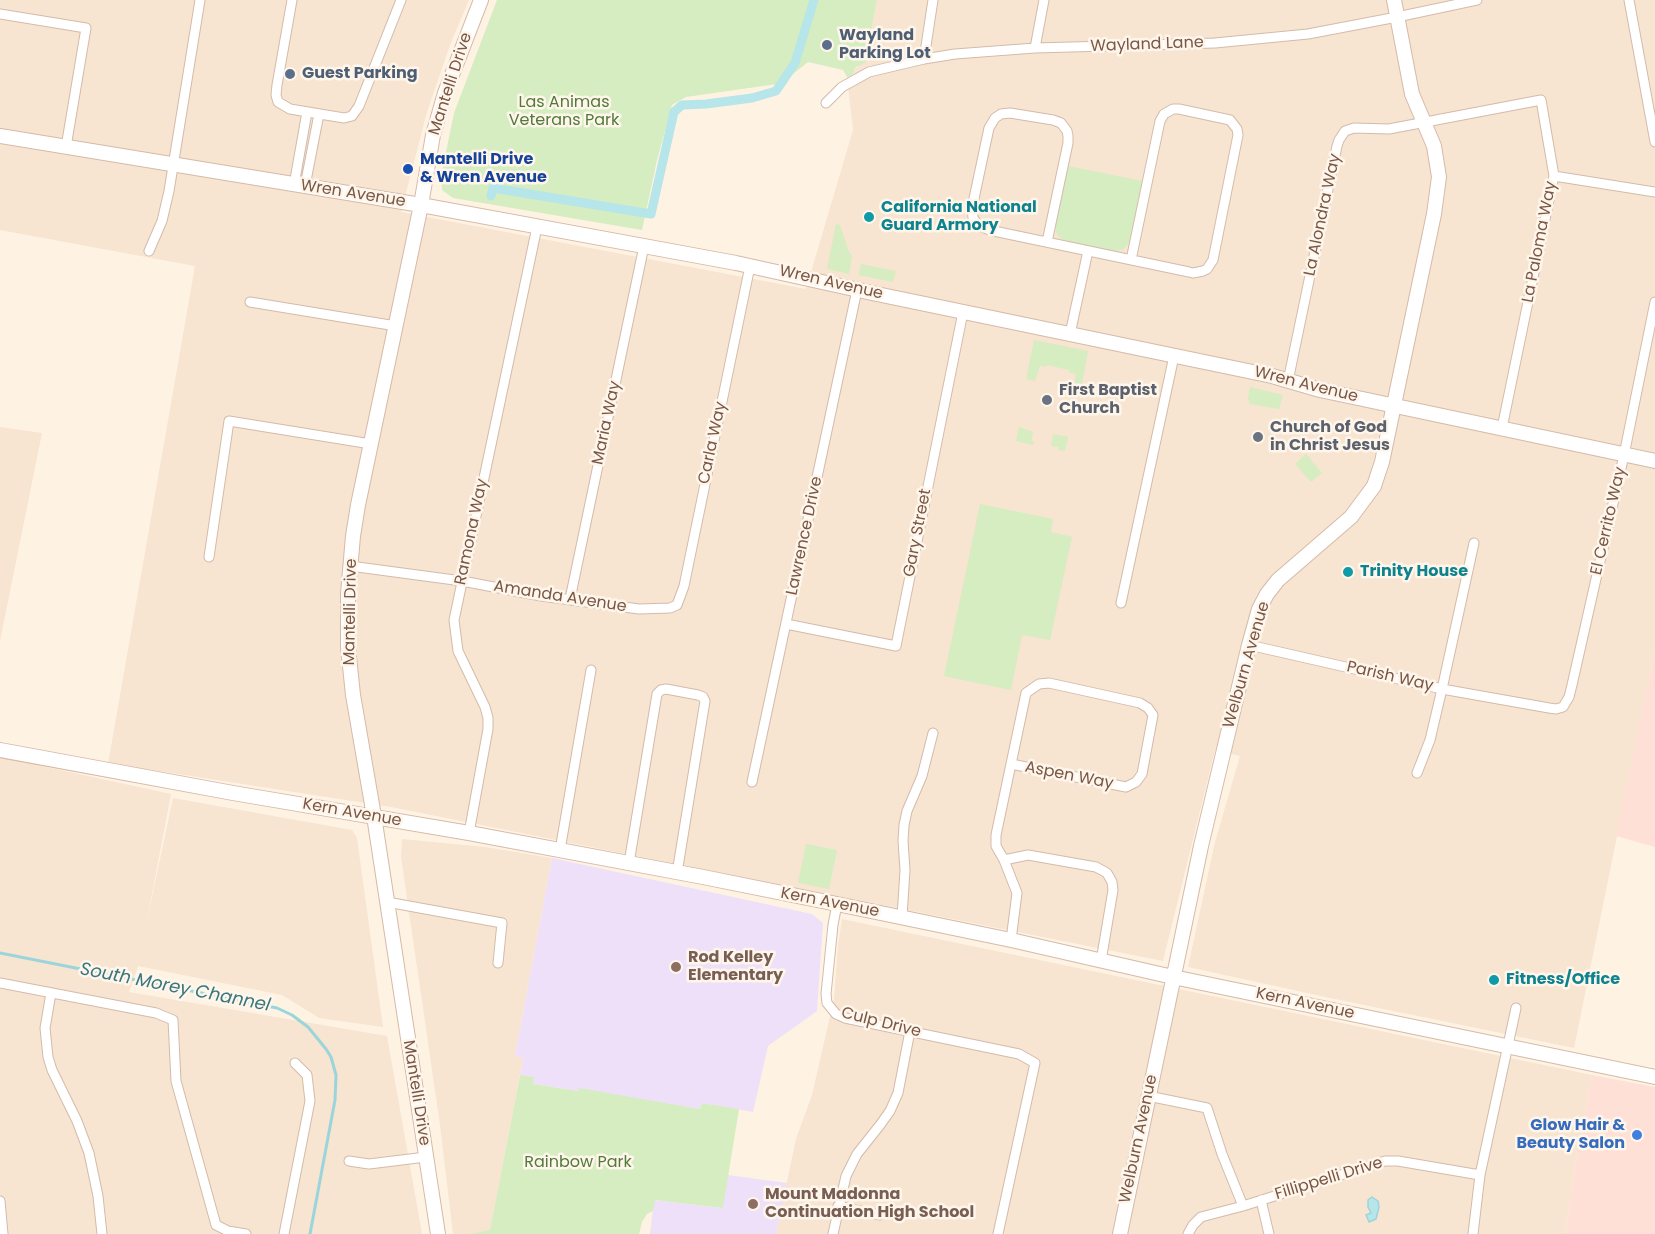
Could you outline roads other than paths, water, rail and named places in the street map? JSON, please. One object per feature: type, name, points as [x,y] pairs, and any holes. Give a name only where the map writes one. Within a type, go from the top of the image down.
[{"type":"street","points":[[149,251],[162,221],[200,0]]},
{"type":"street","points":[[291,0],[276,95],[278,102],[284,106],[307,112],[344,118],[356,112],[400,0]]},
{"type":"street","name":"Mantelli Drive","points":[[438,1234],[374,816],[349,670],[347,620],[350,566],[358,505],[421,205],[433,135],[452,73],[481,0]]},
{"type":"street","points":[[924,59],[933,0]]},
{"type":"street","points":[[1035,48],[1044,0]]},
{"type":"street","name":"Welburn Avenue","points":[[1120,1234],[1201,846],[1259,609],[1278,580],[1352,518],[1374,486],[1382,462],[1438,195],[1439,177],[1432,140],[1412,94],[1394,0]]},
{"type":"street","name":"Wayland Lane","points":[[826,103],[842,87],[869,72],[955,54],[1035,48],[1215,43],[1308,34],[1477,0]]},
{"type":"street","points":[[1629,0],[1655,142]]},
{"type":"street","points":[[0,14],[86,28],[66,147]]},
{"type":"street","points":[[1644,81],[1655,80]]},
{"type":"street","name":"La Paloma Way","points":[[1425,123],[1541,100],[1554,176],[1502,429]]},
{"type":"street","points":[[1047,242],[1068,142],[1067,131],[1060,123],[1053,120],[1010,114],[999,116],[992,121],[989,128],[972,208],[975,222],[984,229],[1047,242],[1088,251],[1131,260],[1189,272],[1203,271],[1213,260],[1238,141],[1234,123],[1224,117],[1179,109],[1168,111],[1160,121],[1131,260]]},
{"type":"street","points":[[299,186],[307,112]]},
{"type":"street","points":[[299,186],[319,114]]},
{"type":"street","name":"La Alondra Way","points":[[1288,381],[1341,135],[1349,129],[1389,129],[1425,123]]},
{"type":"street","name":"Wren Avenue","points":[[0,136],[421,205],[750,266],[1272,376],[1320,390],[1655,461]]},
{"type":"street","points":[[1554,176],[1655,192]]},
{"type":"street","name":"Ramona Way","points":[[468,833],[488,729],[488,718],[485,706],[458,651],[454,620],[537,227]]},
{"type":"street","name":"Maria Way","points":[[570,599],[644,246]]},
{"type":"street","points":[[1070,334],[1088,251]]},
{"type":"street","name":"Carla Way","points":[[663,608],[677,605],[684,586],[750,266]]},
{"type":"street","name":"Lawrence Drive","points":[[752,782],[857,290]]},
{"type":"street","points":[[250,302],[396,326]]},
{"type":"street","name":"El Cerrito Way","points":[[1532,705],[1563,708],[1569,697],[1624,455],[1655,302]]},
{"type":"street","name":"Gary Street","points":[[786,624],[896,646],[963,312]]},
{"type":"street","points":[[1121,603],[1174,356]]},
{"type":"street","points":[[209,558],[230,421],[371,444]]},
{"type":"street","points":[[1418,773],[1430,740],[1474,543]]},
{"type":"street","name":"Amanda Avenue","points":[[350,566],[639,609],[663,608]]},
{"type":"street","name":"Parish Way","points":[[1249,645],[1442,689],[1532,705]]},
{"type":"street","points":[[560,850],[591,670]]},
{"type":"street","name":"Aspen Way","points":[[1049,683],[1140,704],[1148,708],[1153,715],[1142,774],[1136,782],[1126,787],[1011,764],[1026,693],[1039,684],[1049,683]]},
{"type":"street","points":[[629,863],[657,694],[666,689],[703,697],[705,701],[677,873]]},
{"type":"street","points":[[902,917],[905,870],[904,825],[907,811],[922,776],[933,733]]},
{"type":"street","name":"Kern Avenue","points":[[0,750],[468,833],[837,904],[1173,977],[1655,1077]]},
{"type":"street","points":[[1011,764],[996,836],[996,846],[1017,893],[1011,940]]},
{"type":"street","points":[[1004,860],[1028,855],[1096,867],[1107,873],[1113,890],[1101,961]]},
{"type":"street","points":[[387,902],[502,923],[498,963]]},
{"type":"street","name":"Culp Drive","points":[[837,904],[826,994],[827,1003],[836,1014],[845,1018],[1019,1054],[1035,1063],[998,1234]]},
{"type":"street","points":[[0,983],[156,1013],[173,1020],[176,1081],[216,1225],[228,1231],[246,1234]]},
{"type":"street","points":[[51,993],[45,1028],[48,1057],[89,1153],[98,1196],[102,1234]]},
{"type":"street","points":[[1473,1234],[1480,1175],[1516,1008]]},
{"type":"street","points":[[832,1234],[846,1176],[857,1154],[890,1111],[898,1093],[910,1031]]},
{"type":"street","points":[[284,1234],[310,1101],[307,1075],[295,1063]]},
{"type":"street","points":[[1148,1096],[1207,1108],[1243,1206]]},
{"type":"street","points":[[349,1161],[369,1164],[426,1157]]},
{"type":"street","name":"Fillippelli Drive","points":[[1188,1234],[1200,1217],[1243,1206],[1385,1161],[1398,1161],[1480,1175]]},
{"type":"street","points":[[1261,1200],[1269,1234]]},
{"type":"street","points":[[0,1201],[3,1234]]},
{"type":"street","points":[[838,1206],[879,1215]]},
{"type":"water","points":[[1372,1197],[1378,1201],[1379,1207],[1376,1219],[1369,1222],[1366,1215],[1371,1213],[1368,1200]]},
{"type":"waterway","points":[[491,196],[493,188],[651,214],[674,112],[682,105],[752,98],[776,91],[795,63],[814,0]]},
{"type":"waterway","name":"South Morey Channel","points":[[0,953],[277,1008],[292,1015],[308,1027],[331,1057],[336,1075],[335,1100],[310,1234]]},
{"type":"place","name":"Wayland Parking Lot","points":[[827,45]]},
{"type":"place","name":"Guest Parking","points":[[290,74]]},
{"type":"place","name":"Mantelli Drive & Wren Avenue","points":[[408,169]]},
{"type":"place","name":"California National Guard Armory","points":[[869,217]]},
{"type":"place","name":"First Baptist Church","points":[[1047,400]]},
{"type":"place","name":"Church of God in Christ Jesus","points":[[1258,437]]},
{"type":"place","name":"Trinity House","points":[[1348,572]]},
{"type":"place","name":"Rod Kelley Elementary","points":[[676,967]]},
{"type":"place","name":"Fitness/Office","points":[[1494,980]]},
{"type":"place","name":"Glow Hair & Beauty Salon","points":[[1637,1135]]},
{"type":"place","name":"Mount Madonna Continuation High School","points":[[753,1204]]},
{"type":"park label","name":"Las Animas Veterans Park","points":[[564,112]]},
{"type":"park label","name":"Rainbow Park","points":[[578,1163]]}]
